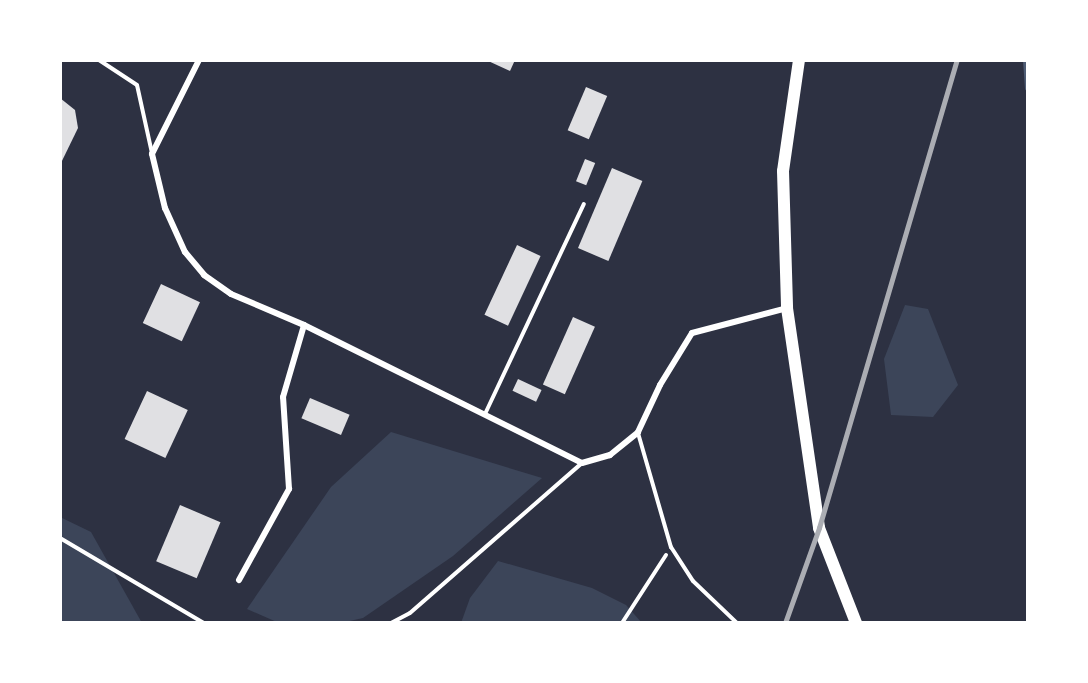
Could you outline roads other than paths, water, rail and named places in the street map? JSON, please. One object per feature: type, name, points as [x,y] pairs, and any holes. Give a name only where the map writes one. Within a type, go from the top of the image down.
[{"type":"main road","points":[[799,60],[783,171],[787,308],[819,528],[856,623]]},
{"type":"street","points":[[199,60],[152,154],[165,208],[185,252],[204,275],[231,294],[304,325],[582,463],[610,455],[638,432],[660,385],[692,333],[787,308]]},
{"type":"street","points":[[239,580],[290,489],[283,397],[304,325]]},
{"type":"lane","points":[[99,60],[137,85],[152,154]]},
{"type":"lane","points":[[485,414],[584,204]]},
{"type":"lane","points":[[638,432],[671,547],[693,581],[736,623]]},
{"type":"lane","points":[[391,623],[410,613],[582,463]]},
{"type":"waterway","points":[[1026,60],[1028,88]]},
{"type":"railway","points":[[785,623],[819,528],[957,60]]}]
